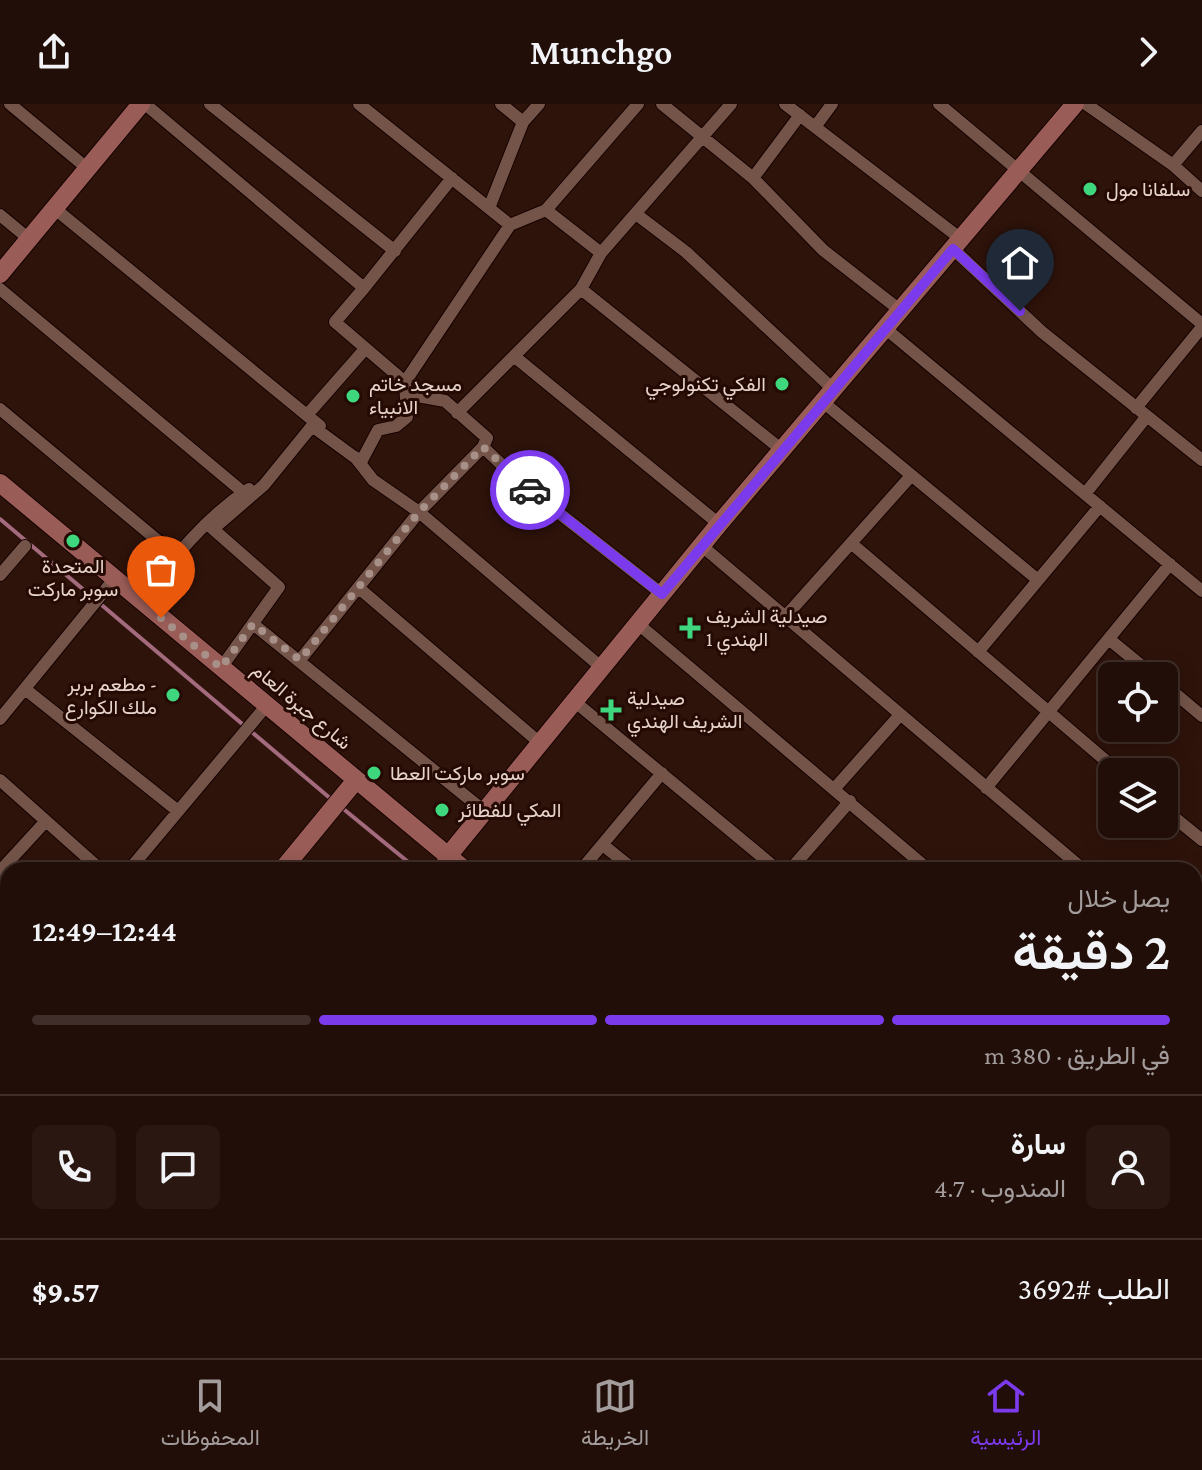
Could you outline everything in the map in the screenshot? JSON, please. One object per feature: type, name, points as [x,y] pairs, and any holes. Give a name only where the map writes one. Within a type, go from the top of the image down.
[{"type":"street","points":[[10,104],[88,169]]},
{"type":"street","points":[[0,274],[143,104],[364,288]]},
{"type":"street","points":[[210,104],[395,251]]},
{"type":"street","points":[[359,104],[510,225]]},
{"type":"street","points":[[501,104],[523,122]]},
{"type":"street","points":[[489,208],[523,122],[539,104]]},
{"type":"street","points":[[361,462],[378,430],[396,426],[407,417],[405,388],[510,225],[546,210],[638,104]]},
{"type":"street","points":[[662,104],[753,178],[823,250],[901,311]]},
{"type":"street","points":[[457,413],[581,289],[601,253],[731,104]]},
{"type":"street","points":[[785,104],[957,244],[1042,332],[1202,460]]},
{"type":"street","points":[[815,127],[832,104]]},
{"type":"street","points":[[939,104],[1202,325],[1085,494]]},
{"type":"street","points":[[443,862],[719,524],[1075,104]]},
{"type":"street","points":[[1086,104],[1173,165],[1202,191]]},
{"type":"street","points":[[753,178],[800,115]]},
{"type":"street","points":[[1173,165],[1202,131]]},
{"type":"street","points":[[300,660],[419,512],[483,447],[487,438],[445,401],[405,388],[335,322],[452,178]]},
{"type":"street","points":[[54,208],[310,418],[361,462],[373,480],[419,512],[601,667]]},
{"type":"street","points":[[546,210],[601,253]]},
{"type":"street","points":[[636,214],[715,278],[910,477],[1038,580]]},
{"type":"street","points":[[0,215],[29,239]]},
{"type":"street","points":[[0,289],[244,493]]},
{"type":"street","points":[[581,289],[782,450]]},
{"type":"street","points":[[886,329],[1202,591]]},
{"type":"street","points":[[142,602],[175,555],[203,526],[263,481],[365,349]]},
{"type":"street","points":[[515,357],[719,524]]},
{"type":"street","points":[[0,409],[175,555]]},
{"type":"street","points":[[279,587],[213,529],[263,481],[312,426],[361,462]]},
{"type":"street","points":[[483,447],[522,484],[662,594]]},
{"type":"street","points":[[785,617],[910,477]]},
{"type":"street","name":"شارع جبرة العام","points":[[0,483],[356,780],[441,862]]},
{"type":"street","points":[[978,652],[1100,506]]},
{"type":"street","points":[[203,526],[279,587]]},
{"type":"street","points":[[851,543],[1102,758]]},
{"type":"street","points":[[0,575],[25,546]]},
{"type":"street","points":[[702,546],[1074,862]]},
{"type":"street","points":[[986,788],[1170,564]]},
{"type":"street","points":[[0,719],[115,578]]},
{"type":"street","points":[[221,668],[279,587]]},
{"type":"street","points":[[360,589],[540,743]]},
{"type":"street","points":[[637,623],[835,788],[917,862]]},
{"type":"street","points":[[253,624],[484,811]]},
{"type":"street","points":[[1110,640],[1137,662]]},
{"type":"street","points":[[25,689],[178,811]]},
{"type":"street","points":[[1178,696],[1202,716]]},
{"type":"street","points":[[574,701],[768,862]]},
{"type":"street","points":[[136,862],[267,705]]},
{"type":"street","points":[[835,788],[899,716]]},
{"type":"street","points":[[588,862],[662,773]]},
{"type":"street","points":[[0,780],[92,862]]},
{"type":"street","points":[[289,862],[356,780]]},
{"type":"street","points":[[797,862],[850,801]]},
{"type":"street","points":[[1178,820],[1202,840]]},
{"type":"street","points":[[8,862],[45,822]]},
{"type":"street","points":[[603,845],[624,862]]},
{"type":"waterway","points":[[0,519],[331,799]]},
{"type":"waterway","points":[[341,807],[408,862]]},
{"type":"way so far","points":[[161,618],[221,668],[253,624],[300,660],[419,512],[483,447],[530,490]]},
{"type":"place","name":"سلفانا مول","points":[[1090,189]]},
{"type":"place","name":"الفكي تكنولوجي","points":[[782,384]]},
{"type":"place","name":"مسجد خاتم الانبياء","points":[[353,396]]},
{"type":"place","name":"المتحدة سوبر ماركت","points":[[73,541]]},
{"type":"place","name":"صيدلية الشريف الهندي 1","points":[[690,628]]},
{"type":"place","name":"مطعم بربر - ملك الكوارع","points":[[173,695]]},
{"type":"place","name":"صيدلية الشريف الهندي","points":[[611,710]]},
{"type":"place","name":"سوبر ماركت العطا","points":[[374,773]]},
{"type":"place","name":"المكي للفطائر","points":[[442,810]]},
{"type":"route","points":[[530,490],[662,594],[953,249],[1020,311]]}]
